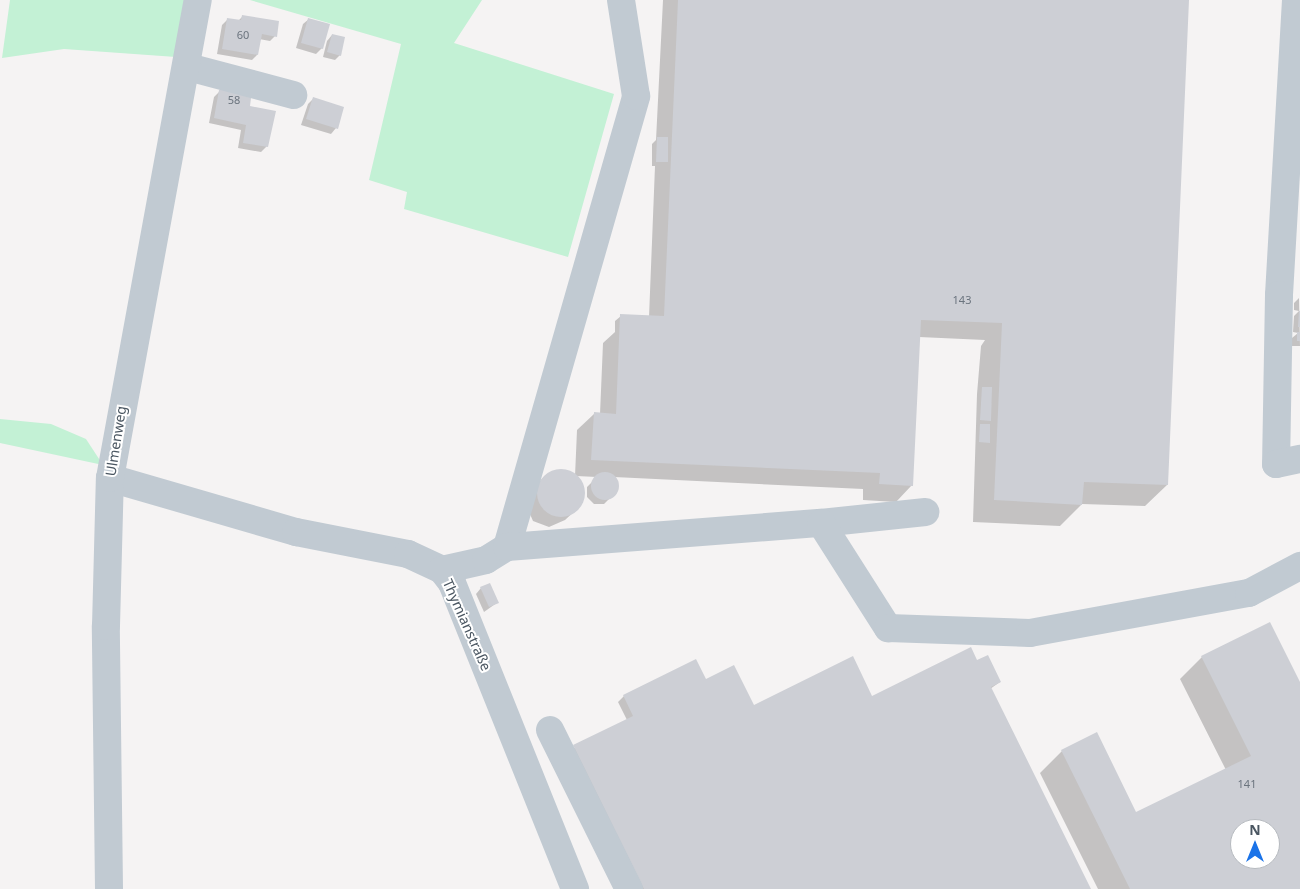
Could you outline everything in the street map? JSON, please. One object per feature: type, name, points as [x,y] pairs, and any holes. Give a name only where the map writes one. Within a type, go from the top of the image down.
[{"type":"street","name":"Ulmenweg","points":[[109,889],[106,626],[110,478],[113,446],[188,67],[198,0]]},
{"type":"street","points":[[507,547],[636,96],[621,0]]},
{"type":"street","points":[[1296,0],[1279,295],[1276,464],[1300,460]]},
{"type":"street","points":[[188,67],[293,95]]},
{"type":"street","name":"Thymianstraße","points":[[110,478],[296,532],[408,554],[442,570],[452,583],[575,889]]},
{"type":"street","points":[[442,570],[486,560],[507,547],[925,512]]},
{"type":"street","points":[[821,522],[888,628],[1030,633],[1250,593],[1300,566]]},
{"type":"street","points":[[550,730],[629,889]]},
{"type":"green space","points":[[10,0],[187,0],[176,57],[64,49],[2,58]]},
{"type":"green space","points":[[250,0],[482,0],[454,43],[614,94],[568,257],[404,209],[407,192],[369,180],[401,44]]},
{"type":"green space","points":[[0,419],[51,424],[86,439],[103,465],[0,443]]},
{"type":"building","points":[[678,0],[1189,0],[1168,485],[1084,482],[1082,505],[994,500],[1002,323],[921,320],[913,486],[879,484],[880,473],[591,460],[594,412],[616,414],[620,314],[664,316]]},
{"type":"building","points":[[242,15],[279,21],[277,37],[262,34],[258,55],[222,49],[227,18],[241,20]]},
{"type":"building","points":[[308,18],[330,24],[323,49],[301,43]]},
{"type":"building","points":[[332,34],[345,37],[341,56],[327,52]]},
{"type":"building","points":[[219,90],[252,90],[250,106],[276,111],[268,147],[243,143],[246,125],[214,118]]},
{"type":"building","points":[[313,97],[344,107],[338,129],[306,119]]},
{"type":"building","points":[[657,137],[668,137],[668,162],[656,162]]},
{"type":"building","points":[[1299,311],[1300,327],[1298,327]]},
{"type":"building","points":[[1297,332],[1300,332],[1300,341],[1297,341]]},
{"type":"building","points":[[982,387],[992,387],[991,421],[980,420]]},
{"type":"building","points":[[980,424],[990,424],[990,443],[979,442]]},
{"type":"building","points":[[561,469],[570,471],[578,476],[583,484],[585,493],[583,502],[578,510],[570,515],[561,517],[552,515],[544,510],[539,502],[537,493],[539,484],[544,476],[552,471]]},
{"type":"building","points":[[605,472],[615,476],[619,486],[615,496],[605,500],[595,496],[591,486],[595,476]]},
{"type":"building","points":[[490,583],[499,603],[489,607],[480,587]]},
{"type":"building","points":[[1270,622],[1300,682],[1300,889],[1130,889],[1061,750],[1097,732],[1136,812],[1251,756],[1201,656]]},
{"type":"building","points":[[971,647],[977,660],[988,655],[1001,682],[991,687],[1091,889],[644,889],[573,745],[633,716],[623,695],[696,659],[706,679],[734,665],[754,705],[853,656],[872,696]]}]
